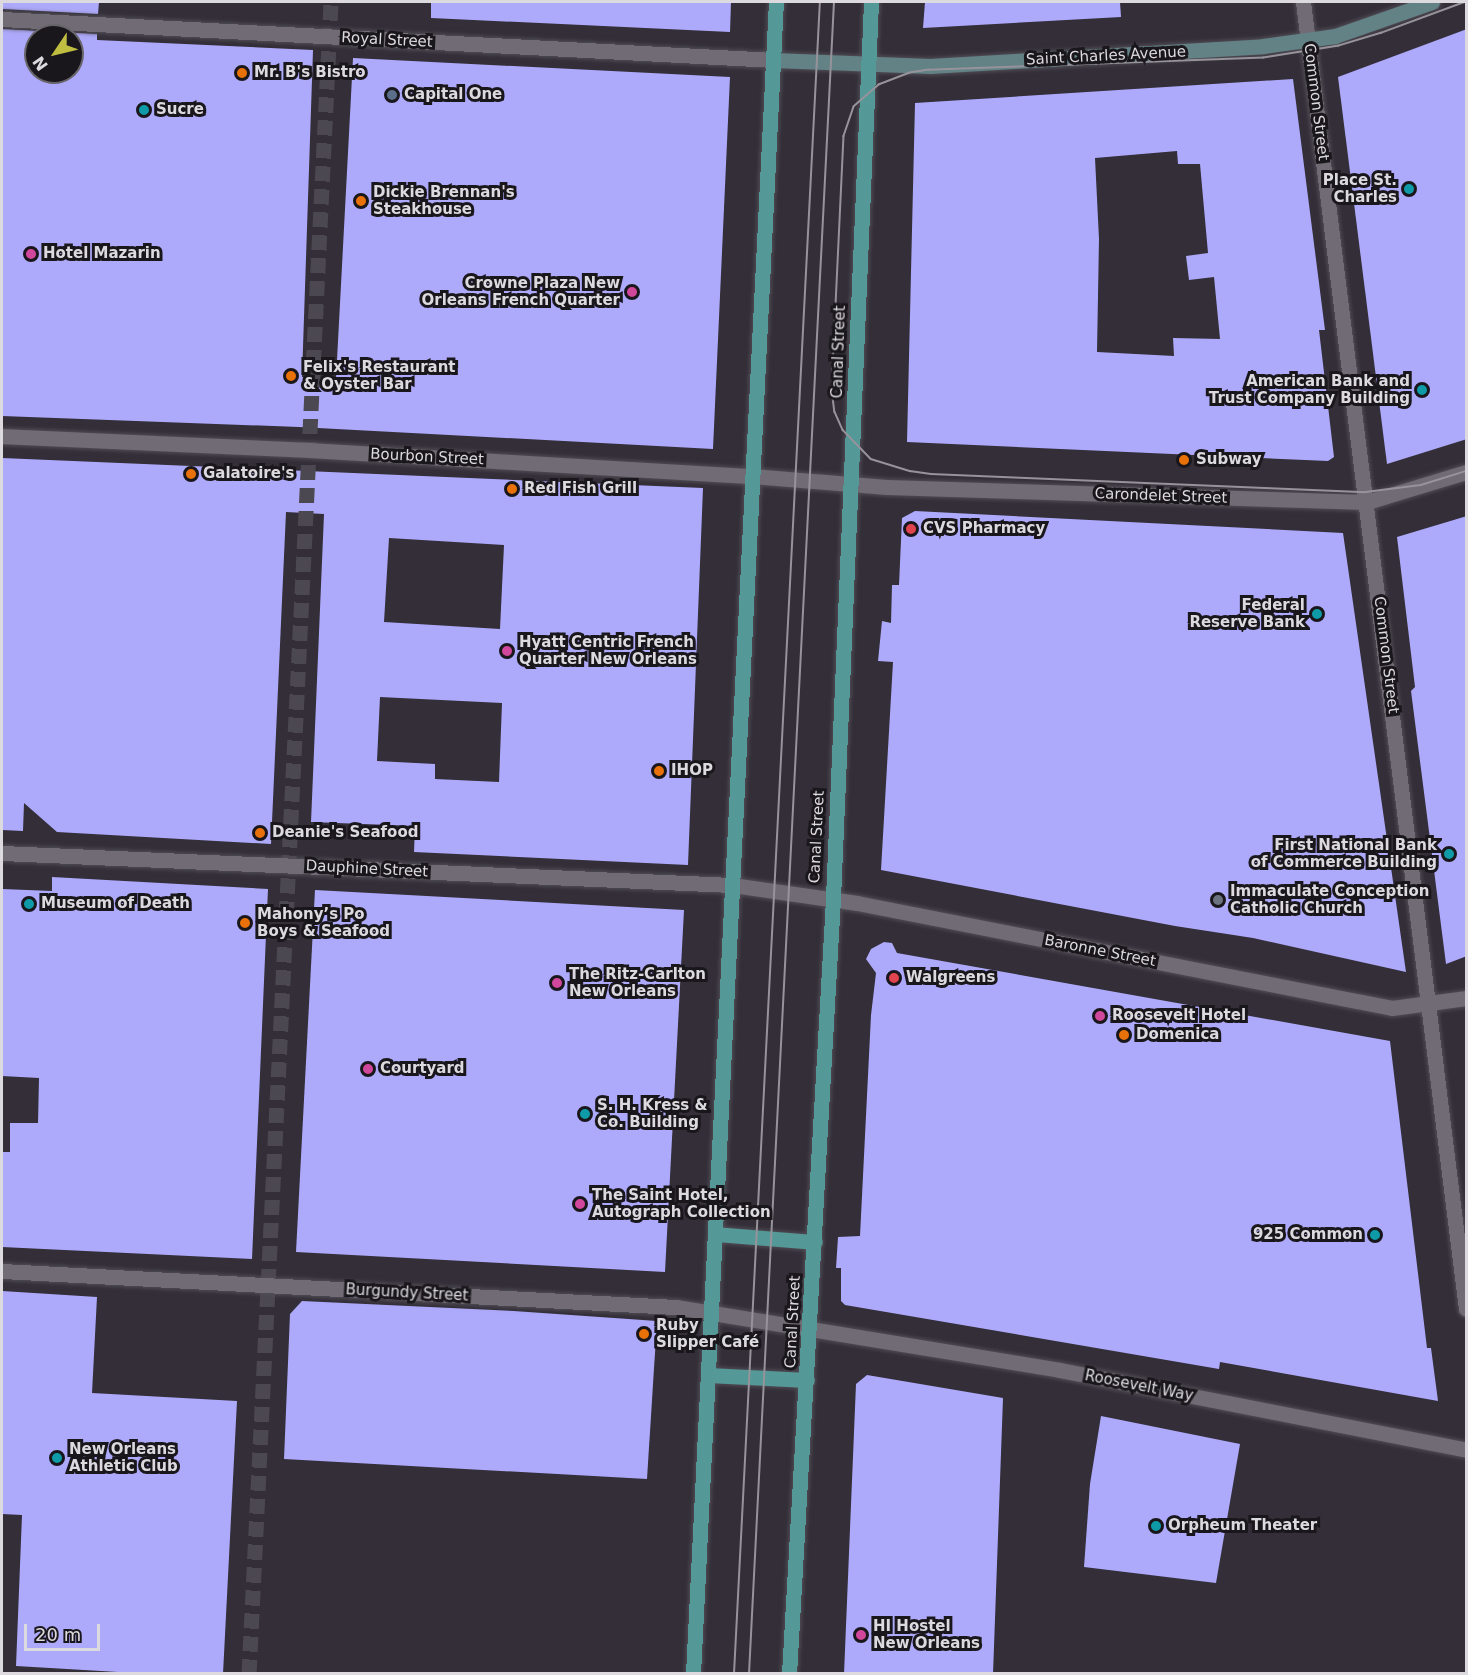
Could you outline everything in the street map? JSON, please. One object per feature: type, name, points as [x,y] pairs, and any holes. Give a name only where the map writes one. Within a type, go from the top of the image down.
[{"type":"main road","points":[[693,1674],[776,2]]},
{"type":"main road","name":"Canal Street","points":[[789,1674],[833,898],[871,2]]},
{"type":"main road","points":[[715,1233],[815,1242]]},
{"type":"main road","points":[[708,1375],[807,1380]]},
{"type":"street","name":"Common Street","points":[[1303,2],[1467,1309]]},
{"type":"street","name":"Saint Charles Avenue","points":[[773,60],[930,66],[1263,46],[1335,36],[1432,2]]},
{"type":"street","name":"Royal Street","points":[[2,19],[773,60]]},
{"type":"street","name":"Bourbon Street","points":[[2,436],[309,450],[752,476],[851,485]]},
{"type":"street","name":"Carondelet Street","points":[[851,485],[1367,502],[1467,472]]},
{"type":"street","name":"Dauphine Street","points":[[2,853],[732,885]]},
{"type":"street","name":"Baronne Street","points":[[732,885],[833,898],[1392,1008],[1430,1005],[1467,998]]},
{"type":"street","name":"Burgundy Street","points":[[2,1271],[665,1307],[810,1330]]},
{"type":"street","name":"Roosevelt Way","points":[[810,1330],[1060,1370],[1467,1450]]},
{"type":"building","points":[[2,2],[99,2],[98,14],[2,9]]},
{"type":"building","points":[[431,2],[731,2],[730,32],[431,18]]},
{"type":"building","points":[[925,2],[1120,2],[1121,17],[923,28]]},
{"type":"building","points":[[2,29],[24,30],[24,84],[84,84],[84,33],[97,34],[97,40],[313,50],[302,377],[336,379],[353,58],[730,77],[713,449],[299,427],[2,416]]},
{"type":"building","name":"Place St. Charles","points":[[1467,29],[1467,439],[1387,464],[1338,77]]},
{"type":"building","points":[[1293,79],[1325,330],[1319,330],[1334,457],[1328,461],[907,442],[915,103]],"holes":[[[1177,151],[1178,164],[1200,164],[1208,253],[1186,256],[1189,280],[1214,277],[1220,339],[1173,338],[1174,356],[1097,352],[1099,239],[1095,158]]]},
{"type":"building","points":[[2,458],[703,488],[688,865],[414,852],[415,826],[311,822],[324,514],[286,512],[271,844],[57,832],[24,803],[23,831],[2,830]],"holes":[[[389,538],[504,545],[500,629],[384,622]],[[380,697],[502,703],[499,782],[435,779],[435,764],[377,761]]]},
{"type":"building","points":[[915,511],[1343,533],[1406,972],[1253,938],[1175,926],[881,870],[893,662],[878,661],[882,621],[891,623],[892,585],[899,585],[902,518]]},
{"type":"building","points":[[1467,516],[1467,956],[1446,964],[1411,691],[1415,687],[1397,537]]},
{"type":"building","points":[[52,877],[268,889],[252,1259],[2,1247],[2,1152],[10,1152],[10,1123],[38,1123],[39,1078],[2,1076],[2,889],[52,891]]},
{"type":"building","points":[[315,890],[684,910],[665,1272],[296,1252]]},
{"type":"building","points":[[884,942],[892,943],[897,953],[1390,1041],[1427,1348],[1431,1348],[1438,1401],[1220,1362],[1219,1369],[845,1305],[841,1301],[841,1268],[836,1268],[838,1237],[860,1236],[871,1015],[876,973],[866,959],[871,949]]},
{"type":"building","points":[[2,1291],[97,1297],[92,1393],[237,1401],[223,1674],[152,1674],[16,1666],[22,1515],[2,1514]]},
{"type":"building","points":[[302,1301],[514,1311],[657,1321],[647,1479],[284,1459],[290,1314]]},
{"type":"building","points":[[867,1375],[1003,1398],[993,1674],[844,1674],[856,1384]]},
{"type":"building","name":"Orpheum Theater","points":[[1101,1416],[1240,1444],[1216,1583],[1084,1567],[1090,1484]]},
{"type":"tunnel","points":[[249,1674],[331,2]]},
{"type":"tram line","points":[[734,1674],[820,2]]},
{"type":"tram line","points":[[749,1674],[834,2]]},
{"type":"tram line","points":[[1466,2],[1339,46],[1264,58],[929,70],[910,73],[879,85],[854,107],[844,136],[832,389],[835,412],[843,430],[871,459],[910,471],[931,474],[1366,492],[1421,485],[1466,471]]},
{"type":"place","name":"Mr. B's Bistro","points":[[242,73]]},
{"type":"place","name":"Capital One","points":[[392,95]]},
{"type":"place","name":"Sucre","points":[[144,110]]},
{"type":"place","name":"Place St. Charles","points":[[1409,189]]},
{"type":"place","name":"Dickie Brennan's Steakhouse","points":[[361,201]]},
{"type":"place","name":"Hotel Mazarin","points":[[31,254]]},
{"type":"place","name":"Crowne Plaza New Orleans French Quarter","points":[[632,292]]},
{"type":"place","name":"Felix's Restaurant & Oyster Bar","points":[[291,376]]},
{"type":"place","name":"American Bank and Trust Company Building","points":[[1422,390]]},
{"type":"place","name":"Subway","points":[[1184,460]]},
{"type":"place","name":"Galatoire's","points":[[191,474]]},
{"type":"place","name":"Red Fish Grill","points":[[512,489]]},
{"type":"place","name":"CVS Pharmacy","points":[[911,529]]},
{"type":"place","name":"Federal Reserve Bank","points":[[1317,614]]},
{"type":"place","name":"Hyatt Centric French Quarter New Orleans","points":[[507,651]]},
{"type":"place","name":"IHOP","points":[[659,771]]},
{"type":"place","name":"Deanie's Seafood","points":[[260,833]]},
{"type":"place","name":"First National Bank of Commerce Building","points":[[1449,854]]},
{"type":"place","name":"Immaculate Conception Catholic Church","points":[[1218,900]]},
{"type":"place","name":"Museum of Death","points":[[29,904]]},
{"type":"place","name":"Mahony’s Po Boys & Seafood","points":[[245,923]]},
{"type":"place","name":"Walgreens","points":[[894,978]]},
{"type":"place","name":"The Ritz-Carlton New Orleans","points":[[557,983]]},
{"type":"place","name":"Roosevelt Hotel","points":[[1100,1016]]},
{"type":"place","name":"Domenica","points":[[1124,1035]]},
{"type":"place","name":"Courtyard","points":[[368,1069]]},
{"type":"place","name":"S. H. Kress & Co. Building","points":[[585,1114]]},
{"type":"place","name":"The Saint Hotel, Autograph Collection","points":[[580,1204]]},
{"type":"place","name":"925 Common","points":[[1375,1235]]},
{"type":"place","name":"Ruby Slipper Café","points":[[644,1334]]},
{"type":"place","name":"New Orleans Athletic Club","points":[[57,1458]]},
{"type":"place","name":"Orpheum Theater","points":[[1156,1526]]},
{"type":"place","name":"HI Hostel New Orleans","points":[[861,1635]]}]
